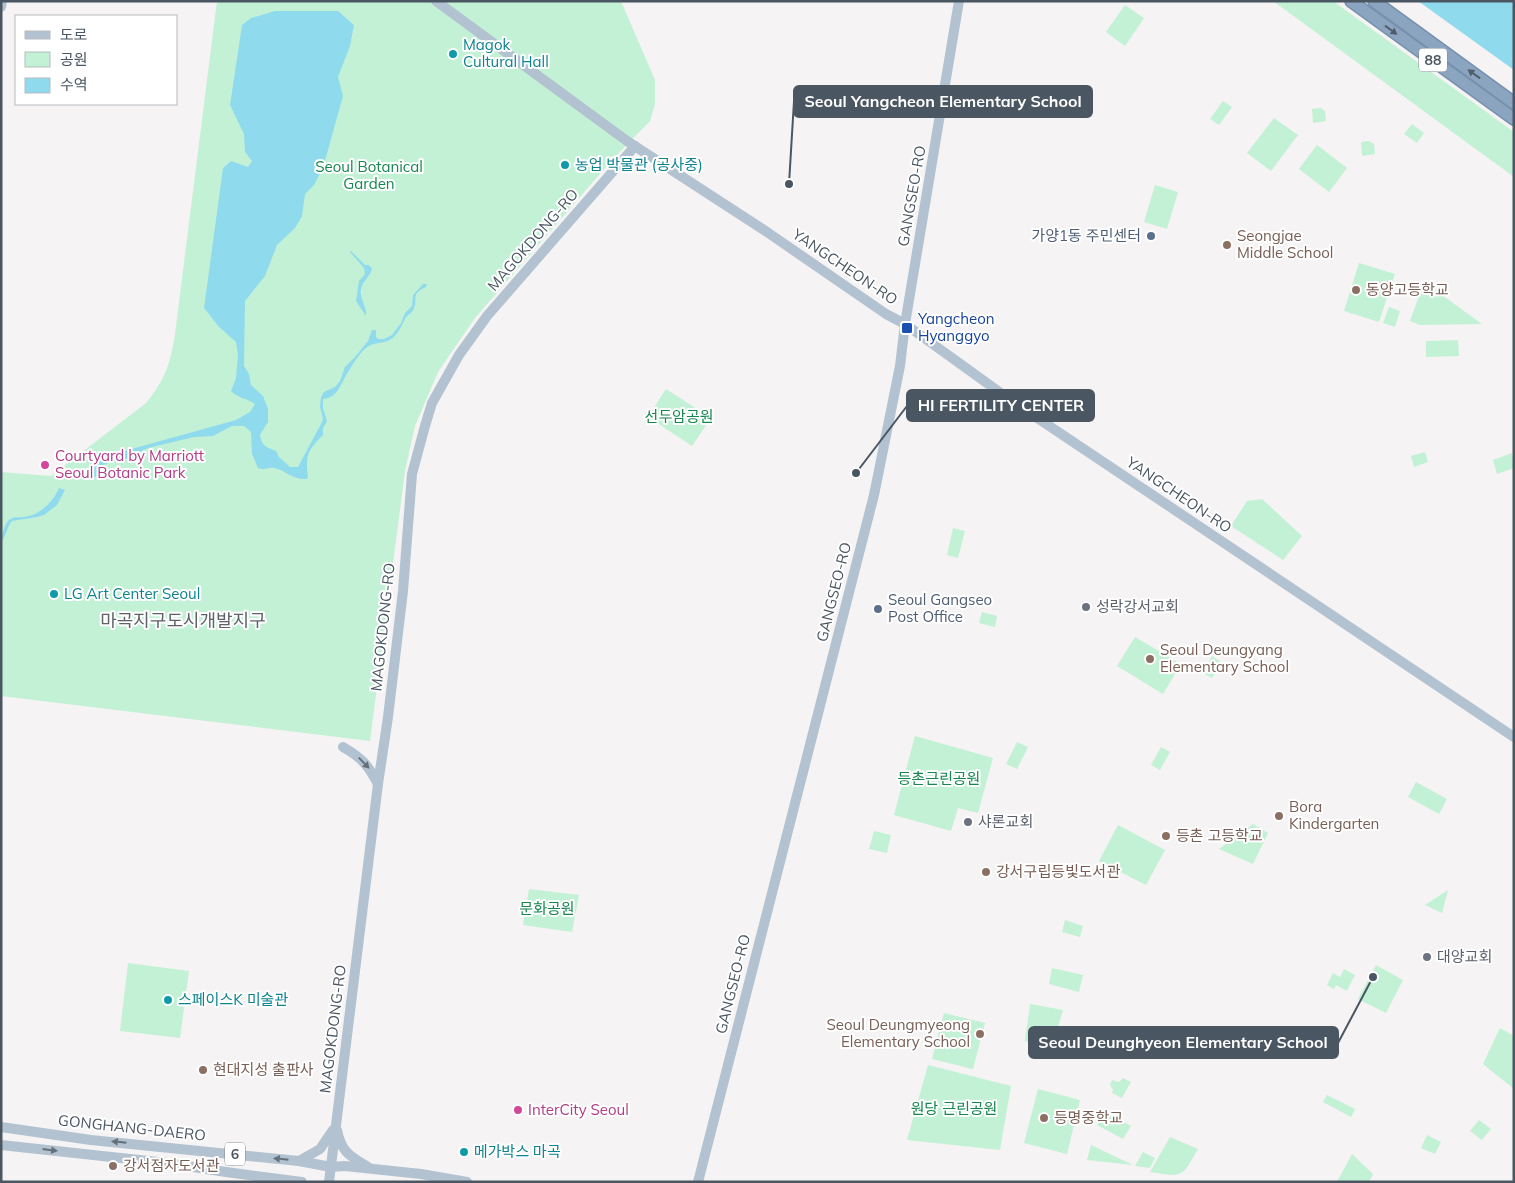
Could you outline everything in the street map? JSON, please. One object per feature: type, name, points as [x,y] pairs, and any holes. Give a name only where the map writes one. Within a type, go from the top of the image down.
[{"type":"highway","name":"88","points":[[1352,1],[1514,119]]},
{"type":"highway","name":"88","points":[[1374,1],[1514,102]]},
{"type":"main road","points":[[1,7],[2,1]]},
{"type":"main road","name":"YANGCHEON-RO","points":[[436,1],[635,146],[767,232],[886,314],[905,324],[1009,399],[1514,737]]},
{"type":"main road","name":"GANGSEO-RO","points":[[698,1182],[874,495],[900,366],[905,324],[960,1]]},
{"type":"main road","name":"MAGOKDONG-RO","points":[[329,1181],[403,591],[412,474],[432,403],[459,354],[487,316],[635,146]]},
{"type":"main road","points":[[343,747],[367,765],[378,784]]},
{"type":"main road","points":[[299,1161],[320,1149],[336,1124]]},
{"type":"main road","points":[[336,1124],[339,1140],[348,1155],[372,1169]]},
{"type":"main road","name":"GONGHANG-DAERO","points":[[1,1127],[91,1140],[299,1161],[331,1167],[345,1166],[421,1174],[468,1182]]},
{"type":"main road","name":"GONGHANG-DAERO","points":[[1,1145],[167,1163],[297,1182]]},
{"type":"main road","points":[[691,1182],[701,1176]]},
{"type":"main road","points":[[324,1182],[333,1182]]},
{"type":"green space","name":"Seoul Botanical Garden","points":[[217,1],[621,1],[655,80],[655,104],[650,121],[612,160],[475,318],[438,372],[415,426],[405,471],[370,741],[1,696],[1,472],[51,476],[146,403],[163,378],[169,363],[175,334]]},
{"type":"green space","points":[[1273,1],[1333,1],[1514,132],[1514,177]]},
{"type":"green space","points":[[1125,5],[1144,18],[1125,46],[1106,32]]},
{"type":"green space","points":[[1223,101],[1232,107],[1219,125],[1210,119]]},
{"type":"green space","points":[[1321,108],[1325,111],[1326,121],[1313,123],[1312,109]]},
{"type":"green space","points":[[1274,118],[1298,135],[1271,171],[1247,153]]},
{"type":"green space","points":[[1412,124],[1424,133],[1417,143],[1404,134]]},
{"type":"green space","points":[[1369,141],[1374,144],[1375,154],[1362,156],[1361,142]]},
{"type":"green space","points":[[1317,145],[1347,168],[1329,192],[1299,169]]},
{"type":"green space","points":[[1155,185],[1178,192],[1167,229],[1144,222]]},
{"type":"green space","points":[[1359,263],[1395,274],[1379,322],[1344,311]]},
{"type":"green space","points":[[1424,282],[1482,324],[1420,325],[1410,321]]},
{"type":"green space","points":[[1389,307],[1400,311],[1395,327],[1383,323]]},
{"type":"green space","points":[[1458,340],[1459,356],[1426,357],[1426,341]]},
{"type":"green space","name":"선두암공원","points":[[666,389],[711,418],[692,446],[648,417]]},
{"type":"green space","points":[[1425,452],[1428,462],[1414,467],[1411,456]]},
{"type":"green space","points":[[1512,453],[1514,468],[1497,474],[1493,460]]},
{"type":"green space","points":[[1262,499],[1302,536],[1283,560],[1231,526],[1247,501]]},
{"type":"green space","points":[[953,528],[965,531],[958,558],[947,555]]},
{"type":"green space","points":[[982,612],[997,616],[995,627],[979,623]]},
{"type":"green space","points":[[1135,637],[1181,664],[1163,694],[1117,666]]},
{"type":"green space","points":[[1212,656],[1221,662],[1212,678],[1203,673]]},
{"type":"green space","name":"등촌근린공원","points":[[915,736],[993,758],[978,813],[958,808],[951,831],[894,815]]},
{"type":"green space","points":[[1017,742],[1028,747],[1017,769],[1006,764]]},
{"type":"green space","points":[[1161,747],[1170,752],[1160,770],[1151,765]]},
{"type":"green space","points":[[1416,782],[1447,799],[1439,814],[1408,797]]},
{"type":"green space","points":[[1253,824],[1268,833],[1253,864],[1219,849]]},
{"type":"green space","points":[[1118,825],[1165,850],[1146,885],[1099,861]]},
{"type":"green space","points":[[874,831],[891,835],[887,853],[869,849]]},
{"type":"green space","name":"문화공원","points":[[529,889],[579,895],[572,932],[523,925]]},
{"type":"green space","points":[[1448,890],[1442,913],[1425,905]]},
{"type":"green space","points":[[1065,920],[1083,926],[1080,937],[1062,932]]},
{"type":"green space","points":[[128,963],[189,971],[180,1038],[120,1031]]},
{"type":"green space","points":[[1376,965],[1403,980],[1386,1013],[1358,999]]},
{"type":"green space","points":[[1052,968],[1083,975],[1079,992],[1049,984]]},
{"type":"green space","points":[[1344,969],[1355,975],[1347,991],[1336,985],[1334,989],[1327,985],[1333,973],[1340,977]]},
{"type":"green space","points":[[1030,1004],[1063,1010],[1052,1048],[1025,1041]]},
{"type":"green space","points":[[944,1013],[985,1023],[973,1069],[932,1059]]},
{"type":"green space","points":[[1124,1027],[1139,1034],[1134,1043],[1120,1037]]},
{"type":"green space","points":[[1500,1028],[1514,1036],[1514,1089],[1483,1064]]},
{"type":"green space","name":"원당 근린공원","points":[[928,1065],[1011,1086],[1000,1150],[907,1140]]},
{"type":"green space","points":[[1123,1078],[1131,1082],[1122,1098],[1112,1093],[1113,1090],[1110,1085],[1112,1080],[1119,1082]]},
{"type":"green space","points":[[1038,1089],[1080,1100],[1067,1154],[1024,1143]]},
{"type":"green space","points":[[1327,1095],[1355,1109],[1351,1117],[1323,1102]]},
{"type":"green space","points":[[1105,1112],[1131,1126],[1123,1139],[1097,1125]]},
{"type":"green space","points":[[1479,1120],[1491,1129],[1482,1140],[1470,1131]]},
{"type":"green space","points":[[1427,1135],[1441,1142],[1435,1154],[1421,1148]]},
{"type":"green space","points":[[1170,1137],[1198,1149],[1188,1166],[1176,1175],[1150,1172]]},
{"type":"green space","points":[[1091,1145],[1133,1165],[1087,1160]]},
{"type":"green space","points":[[1143,1152],[1155,1158],[1150,1168],[1135,1166]]},
{"type":"green space","points":[[1352,1154],[1373,1174],[1369,1182],[1337,1182]]},
{"type":"water","points":[[1418,1],[1514,1],[1514,70]]},
{"type":"water","points":[[275,11],[338,11],[354,25],[350,46],[338,77],[343,96],[323,168],[314,185],[305,194],[302,216],[295,228],[277,245],[265,276],[245,301],[244,366],[249,374],[251,385],[263,396],[268,409],[268,422],[260,435],[261,439],[264,444],[276,451],[279,457],[290,467],[298,467],[321,424],[323,419],[320,407],[321,397],[324,392],[335,387],[340,381],[345,367],[368,341],[372,330],[376,330],[376,337],[378,339],[384,339],[392,335],[401,323],[405,313],[412,306],[413,295],[423,284],[427,284],[426,287],[416,294],[412,312],[406,317],[396,334],[387,341],[373,344],[365,349],[354,362],[336,393],[323,399],[323,408],[327,421],[323,428],[323,435],[311,449],[307,458],[307,479],[297,478],[274,468],[258,468],[252,454],[251,432],[244,426],[232,426],[213,436],[194,437],[152,447],[143,450],[133,458],[113,461],[101,466],[97,476],[88,480],[86,478],[87,475],[92,468],[110,455],[236,420],[250,412],[255,404],[231,391],[236,378],[238,355],[236,342],[219,327],[204,308],[223,168],[231,161],[248,167],[252,161],[245,152],[244,134],[230,105],[242,25],[251,18]]},
{"type":"water","points":[[351,251],[365,265],[372,268],[361,289],[366,316],[356,301],[359,281],[365,274],[364,268]]},
{"type":"water","points":[[59,488],[65,490],[57,505],[44,515],[12,521],[1,542],[9,520],[30,516],[41,511],[50,503]]},
{"type":"place","name":"Magok Cultural Hall","points":[[453,54]]},
{"type":"place","name":"농업 박물관 (공사중)","points":[[565,165]]},
{"type":"place","name":"Seoul Yangcheon Elementary School","points":[[789,184]]},
{"type":"place","name":"가양1동 주민센터","points":[[1151,236]]},
{"type":"place","name":"Seongjae Middle School","points":[[1227,245]]},
{"type":"place","name":"동양고등학교","points":[[1356,290]]},
{"type":"place","name":"Yangcheon Hyanggyo","points":[[907,328]]},
{"type":"place","name":"Courtyard by Marriott Seoul Botanic Park","points":[[45,465]]},
{"type":"place","name":"HI FERTILITY CENTER","points":[[856,473]]},
{"type":"place","name":"LG Art Center Seoul","points":[[54,594]]},
{"type":"place","name":"성락강서교회","points":[[1086,607]]},
{"type":"place","name":"Seoul Gangseo Post Office","points":[[878,609]]},
{"type":"place","name":"Seoul Deungyang Elementary School","points":[[1150,659]]},
{"type":"place","name":"Bora Kindergarten","points":[[1279,816]]},
{"type":"place","name":"샤론교회","points":[[968,822]]},
{"type":"place","name":"등촌 고등학교","points":[[1166,836]]},
{"type":"place","name":"강서구립등빛도서관","points":[[986,872]]},
{"type":"place","name":"대양교회","points":[[1427,957]]},
{"type":"place","name":"Seoul Deunghyeon Elementary School","points":[[1373,977]]},
{"type":"place","name":"스페이스K 미술관","points":[[168,1000]]},
{"type":"place","name":"Seoul Deungmyeong Elementary School","points":[[980,1034]]},
{"type":"place","name":"현대지성 출판사","points":[[203,1070]]},
{"type":"place","name":"InterCity Seoul","points":[[518,1110]]},
{"type":"place","name":"등명중학교","points":[[1044,1118]]},
{"type":"place","name":"메가박스 마곡","points":[[464,1152]]},
{"type":"place","name":"강서점자도서관","points":[[113,1166]]},
{"type":"district","name":"마곡지구도시개발지구","points":[[183,621]]}]
